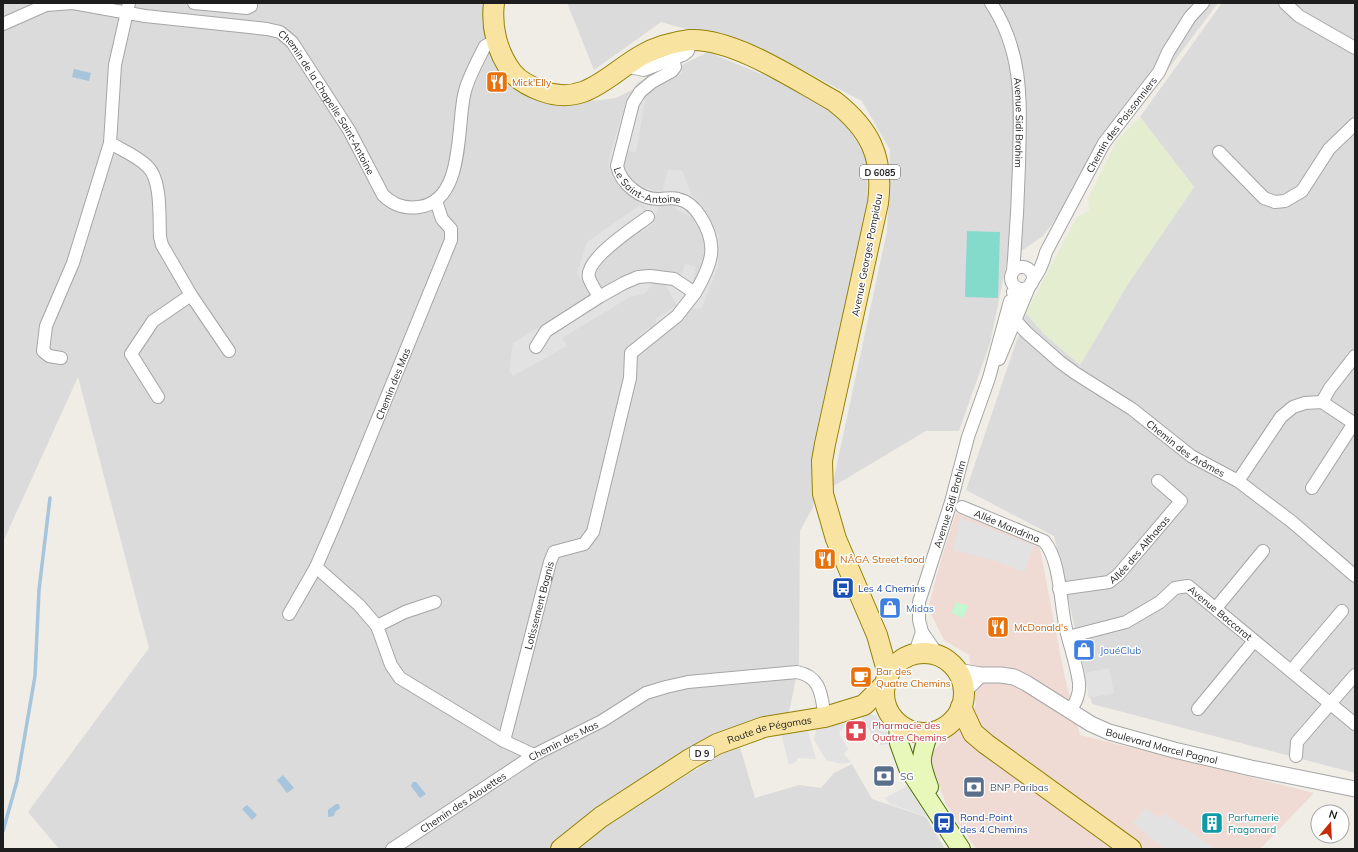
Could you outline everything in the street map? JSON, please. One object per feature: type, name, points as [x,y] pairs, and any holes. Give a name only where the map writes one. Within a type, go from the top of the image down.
[{"type":"main road","name":"Avenue Georges Pompidou","points":[[494,3],[496,41],[506,64],[523,82],[548,94],[560,96],[577,95],[608,80],[624,66],[656,48],[691,40],[713,42],[742,52],[834,101],[847,111],[868,136],[880,173],[878,203],[825,444],[821,478],[823,494],[836,539],[877,635],[886,679]]},
{"type":"main road","points":[[496,41],[505,3]]},
{"type":"main road","points":[[877,635],[912,654]]},
{"type":"main road","points":[[961,849],[908,768],[899,742],[893,717],[885,703],[886,679],[897,663],[912,654],[931,653],[946,659],[958,671],[963,699],[973,733]]},
{"type":"main road","name":"D 9","points":[[864,705],[886,679]]},
{"type":"main road","points":[[943,821],[921,767],[921,759],[936,730],[951,723],[963,699]]},
{"type":"main road","points":[[864,705],[893,717],[907,729],[918,732],[936,730],[973,733],[1131,849]]},
{"type":"main road","name":"Route de Pégomas","points":[[561,849],[607,813],[690,759],[717,744],[764,727],[825,717],[864,705]]},
{"type":"street","name":"Chemin de la Chapelle Saint-Antoine","points":[[3,24],[46,6],[73,3],[128,8],[280,32],[292,42],[334,106],[383,195],[390,202],[412,208],[422,207],[436,202]]},
{"type":"street","points":[[194,3],[247,8],[251,6]]},
{"type":"street","name":"Avenue Sidi Brahim","points":[[991,3],[1008,39],[1016,64],[1020,84],[1015,247],[1020,268]]},
{"type":"street","name":"Chemin des Poissonniers","points":[[1030,285],[1043,264],[1046,252],[1104,143],[1159,72],[1168,52],[1190,17],[1203,3]]},
{"type":"street","points":[[1285,3],[1299,16],[1355,48]]},
{"type":"street","points":[[61,358],[49,356],[43,351],[46,326],[73,263],[110,143],[115,65],[128,8]]},
{"type":"street","points":[[624,66],[644,70],[683,55],[688,51],[691,40]]},
{"type":"street","points":[[436,202],[442,195],[455,164],[465,90],[485,46],[496,41]]},
{"type":"street","name":"Le Saint-Antoine","points":[[630,378],[631,353],[678,316],[706,275],[710,262],[712,243],[706,226],[695,209],[688,203],[679,199],[670,198],[659,200],[645,197],[625,184],[619,176],[617,166],[618,157],[633,103],[640,92],[652,82],[672,71],[675,67],[673,58]]},
{"type":"street","points":[[1220,152],[1264,198],[1275,202],[1285,201],[1302,191],[1328,149],[1355,124]]},
{"type":"street","points":[[110,143],[140,160],[153,173],[157,182],[160,237],[162,245],[191,295],[229,351]]},
{"type":"street","name":"Chemin des Mas","points":[[288,614],[316,566],[340,513],[451,240],[451,229],[442,219],[436,202]]},
{"type":"street","points":[[600,297],[589,278],[590,269],[610,244],[648,217]]},
{"type":"street","name":"Chemin des Poissonniers","points":[[1020,268],[1046,252]]},
{"type":"street","points":[[1014,289],[1020,289],[1030,285],[1032,273],[1020,268],[1011,281],[1016,301],[1014,314],[1016,321]]},
{"type":"street","points":[[536,347],[546,331],[600,297],[624,283],[638,277],[650,276],[674,279],[695,293]]},
{"type":"street","name":"Avenue Sidi Brahim","points":[[989,378],[1016,321],[1030,285]]},
{"type":"street","name":"Avenue Sidi Brahim","points":[[938,655],[922,632],[919,620],[919,602],[951,502],[968,437],[989,378],[1014,289]]},
{"type":"street","points":[[158,397],[131,354],[153,321],[191,295]]},
{"type":"street","name":"Chemin des Arômes","points":[[1016,321],[1027,333],[1075,373],[1132,409],[1191,456],[1238,480],[1291,521],[1355,576]]},
{"type":"street","points":[[1322,402],[1330,388],[1355,356]]},
{"type":"street","name":"Lotissement Bagnis","points":[[504,741],[550,562],[554,552],[584,544],[594,532],[630,378]]},
{"type":"street","points":[[1238,480],[1281,417],[1299,405],[1322,402],[1354,424],[1312,488]]},
{"type":"street","name":"Allée des Althaeas","points":[[1059,589],[1109,582],[1118,575],[1181,501],[1158,481]]},
{"type":"street","name":"Allée Mandrina","points":[[962,507],[1044,541],[1050,548],[1068,637],[1079,682],[1079,692],[1070,711]]},
{"type":"street","points":[[1216,608],[1263,551]]},
{"type":"street","name":"Chemin des Mas","points":[[316,566],[359,605],[377,626],[391,665],[400,678],[504,741],[534,755],[602,721],[646,693],[688,682],[797,672],[806,674],[814,680],[820,689],[825,717]]},
{"type":"street","name":"Avenue Baccarat","points":[[1068,637],[1126,622],[1160,602],[1175,588],[1188,586],[1355,724]]},
{"type":"street","points":[[377,626],[404,612],[435,602]]},
{"type":"street","points":[[1291,671],[1342,612]]},
{"type":"street","name":"Avenue Sidi Brahim","points":[[912,654],[922,632]]},
{"type":"street","points":[[1198,708],[1254,641]]},
{"type":"street","name":"Boulevard Marcel Pagnol","points":[[958,671],[980,675],[1001,674],[1014,678],[1026,683],[1091,724],[1109,732],[1174,750],[1355,789]]},
{"type":"street","points":[[963,699],[980,675]]},
{"type":"street","points":[[1296,756],[1297,742],[1355,675]]},
{"type":"street","name":"Chemin des Alouettes","points":[[392,849],[534,755]]},
{"type":"shaded area","points":[[3,3],[490,3],[489,51],[506,81],[532,99],[559,105],[616,98],[708,52],[783,83],[839,116],[868,157],[867,215],[823,405],[813,507],[800,531],[799,663],[789,712],[677,761],[557,849],[59,849],[28,812],[149,648],[78,377],[3,542]]},
{"type":"shaded area","points":[[567,3],[1218,3],[1043,236],[1007,261],[990,343],[959,431],[926,431],[832,487],[887,231],[890,150],[862,101],[768,52],[661,22],[594,70]]},
{"type":"shaded area","points":[[1222,3],[1355,3],[1355,773],[1092,704],[1054,536],[966,490],[1026,313],[1043,333],[1080,365],[1128,284],[1194,187],[1140,117]]},
{"type":"shaded area","points":[[679,52],[682,73],[655,83],[641,96],[645,101],[636,152],[623,151],[620,162],[625,175],[639,185],[663,193],[655,217],[613,179],[609,169],[609,158],[626,101],[637,83],[663,67]]},
{"type":"shaded area","points":[[74,69],[91,73],[89,81],[72,77]]},
{"type":"shaded area","points":[[668,170],[682,170],[692,195],[701,203],[719,236],[718,267],[702,308],[689,309],[705,267],[706,240],[693,217],[677,210],[663,190]]},
{"type":"shaded area","points":[[640,205],[655,223],[613,251],[594,273],[600,286],[589,292],[577,273],[587,242]]},
{"type":"shaded area","points":[[967,231],[1000,232],[998,298],[965,297]]},
{"type":"shaded area","points":[[685,264],[696,267],[685,313],[678,324],[646,344],[640,334],[656,324],[656,318],[677,306],[665,284],[653,282],[646,293],[630,297],[562,338],[567,346],[513,376],[509,371],[513,343],[627,274],[652,270],[682,274]]},
{"type":"shaded area","points":[[956,513],[1039,544],[1065,678],[1080,735],[1314,793],[1260,849],[976,849],[946,804],[928,757],[976,705],[969,655],[944,640],[928,608]]},
{"type":"shaded area","points":[[960,518],[1034,545],[1024,572],[993,560],[953,550]]},
{"type":"shaded area","points":[[1109,668],[1114,693],[1089,698],[1084,673]]},
{"type":"shaded area","points":[[867,714],[874,715],[881,720],[887,731],[890,744],[879,745],[861,717]]},
{"type":"shaded area","points":[[841,720],[844,727],[839,733],[848,749],[844,754],[851,762],[842,764],[826,760],[814,739],[816,730]]},
{"type":"shaded area","points":[[808,731],[816,759],[798,758],[796,762],[789,765],[781,734]]},
{"type":"shaded area","points":[[739,744],[755,798],[799,785],[821,788],[834,773],[852,764],[872,799],[926,817],[945,849],[572,849],[608,822]]},
{"type":"shaded area","points":[[283,775],[294,788],[287,793],[277,780]]},
{"type":"shaded area","points":[[413,782],[416,782],[426,794],[420,798],[411,786]]},
{"type":"shaded area","points":[[909,785],[928,817],[890,804],[885,798]]},
{"type":"shaded area","points":[[336,804],[339,804],[340,808],[335,812],[334,816],[328,817],[328,810]]},
{"type":"shaded area","points":[[247,805],[257,815],[252,820],[242,809]]},
{"type":"shaded area","points":[[1145,809],[1161,818],[1164,813],[1215,849],[1165,849],[1133,823]]},
{"type":"green space","points":[[1140,117],[1194,187],[1128,284],[1080,365],[1043,333],[1026,313],[1077,217],[1089,211],[1088,199],[1116,142]]},
{"type":"green space","points":[[956,602],[968,606],[963,618],[952,613]]},
{"type":"waterway","points":[[3,831],[17,781],[35,676],[39,590],[50,498]]},
{"type":"place","name":"Mick'Elly","points":[[497,82]]},
{"type":"place","name":"NÂGA Street-food","points":[[825,559]]},
{"type":"place","name":"Les 4 Chemins","points":[[843,588]]},
{"type":"place","name":"Midas","points":[[890,608]]},
{"type":"place","name":"McDonald's","points":[[998,627]]},
{"type":"place","name":"JouéClub","points":[[1084,650]]},
{"type":"place","name":"Bar des Quatre Chemins","points":[[861,677]]},
{"type":"place","name":"Pharmacie des Quatre Chemins","points":[[856,731]]},
{"type":"place","name":"SG","points":[[884,776]]},
{"type":"place","name":"BNP Paribas","points":[[974,787]]},
{"type":"place","name":"Rond-Point des 4 Chemins","points":[[944,823]]},
{"type":"place","name":"Parfumerie Fragonard","points":[[1212,823]]}]
